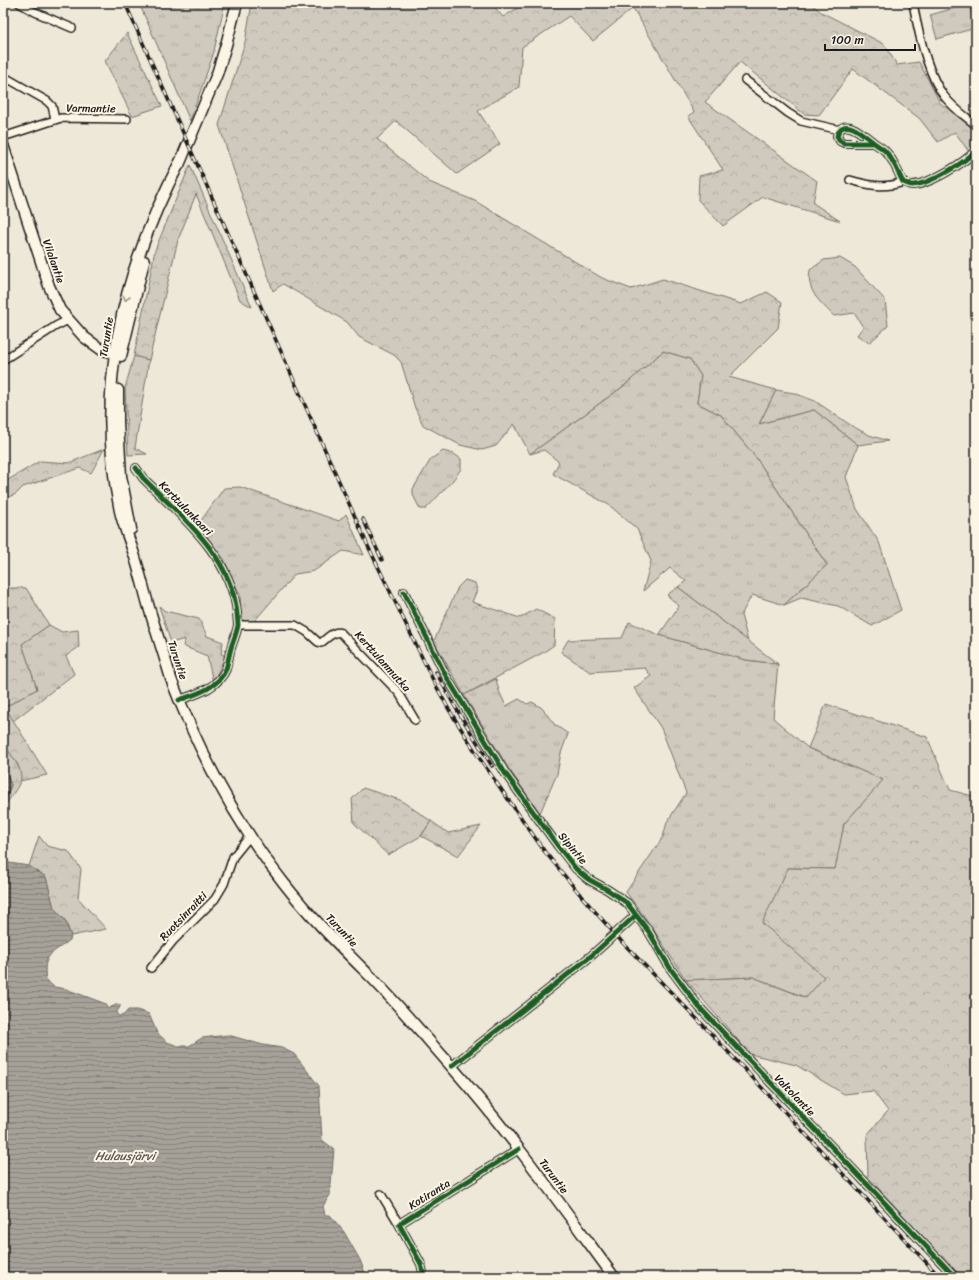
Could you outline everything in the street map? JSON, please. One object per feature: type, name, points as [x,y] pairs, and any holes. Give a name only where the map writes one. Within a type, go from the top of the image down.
[{"type":"main road","name":"Turuntie","points":[[236,3],[217,74],[182,158],[162,198],[129,285],[120,322],[118,353],[110,418],[112,461],[120,512],[179,700],[218,784],[250,836],[266,860],[289,889],[452,1066],[488,1109],[614,1277]]},
{"type":"main road","name":"Viialantie","points":[[4,151],[55,300],[68,320],[84,337],[102,350],[118,353]]},
{"type":"street","points":[[19,3],[35,12],[72,28]]},
{"type":"street","points":[[913,3],[926,57],[932,74],[944,95],[954,107],[976,125]]},
{"type":"street","name":"Varmantie","points":[[3,76],[47,101],[52,106],[55,119]]},
{"type":"street","points":[[745,80],[788,113],[801,121],[840,130]]},
{"type":"street","name":"Varmantie","points":[[3,137],[61,118],[127,120]]},
{"type":"street","points":[[874,143],[844,143],[840,141],[837,136],[840,130],[845,126],[851,126],[859,131],[888,153],[903,182],[910,185],[918,184],[957,166],[970,158],[976,150]]},
{"type":"street","points":[[850,180],[878,186],[894,186],[903,182]]},
{"type":"street","points":[[3,360],[68,320]]},
{"type":"street","name":"Kerttulankaari","points":[[136,468],[143,478],[197,532],[213,551],[231,587],[236,603],[238,625],[225,670],[220,679],[212,686],[179,700]]},
{"type":"street","name":"Sipintie","points":[[404,592],[446,676],[505,772],[558,846],[576,869],[588,879],[627,903],[636,915]]},
{"type":"street","name":"Kerttulanmutka","points":[[238,625],[296,625],[318,642],[321,642],[338,631],[367,658],[399,693],[415,720]]},
{"type":"street","name":"Ruotsinraitti","points":[[151,968],[173,941],[215,900],[224,884],[233,857],[250,836]]},
{"type":"street","points":[[452,1066],[591,956],[636,915]]},
{"type":"street","name":"Valtolantie","points":[[636,915],[649,932],[670,968],[699,1007],[954,1277]]},
{"type":"street","name":"Kotiranta","points":[[399,1224],[519,1149]]},
{"type":"street","points":[[381,1194],[421,1264],[424,1277]]},
{"type":"green space","points":[[139,3],[225,3],[213,55],[190,121]]},
{"type":"green space","points":[[252,3],[491,3],[503,17],[526,3],[810,3],[821,12],[884,44],[897,65],[919,62],[940,103],[976,131],[976,144],[969,152],[955,132],[938,142],[919,118],[853,69],[819,115],[804,114],[740,62],[705,102],[817,181],[813,203],[840,221],[763,197],[723,226],[698,200],[699,176],[723,170],[688,116],[694,112],[633,8],[593,41],[569,16],[522,47],[519,87],[478,111],[500,144],[457,174],[396,121],[377,139],[429,182],[475,201],[602,278],[631,289],[663,279],[741,304],[767,292],[782,302],[778,328],[729,377],[776,390],[759,424],[814,410],[858,445],[846,477],[857,509],[879,542],[901,610],[872,626],[838,606],[801,598],[784,605],[827,565],[757,459],[721,415],[697,403],[701,376],[690,359],[663,351],[625,385],[530,454],[514,424],[496,446],[482,450],[460,445],[423,425],[415,408],[401,362],[394,355],[359,337],[347,322],[283,284],[273,291],[219,125],[245,42]]},
{"type":"green space","points":[[969,4],[975,28],[937,39],[930,15]]},
{"type":"green space","points":[[127,33],[162,106],[132,116],[105,61]]},
{"type":"green space","points":[[190,165],[252,307],[240,300],[196,194],[178,240],[149,360],[134,356],[155,250]]},
{"type":"green space","points":[[840,258],[855,267],[885,300],[888,326],[869,343],[857,335],[863,327],[854,313],[834,316],[819,301],[812,290],[809,277],[810,270],[824,260]]},
{"type":"green space","points":[[663,351],[690,359],[701,376],[697,403],[721,415],[757,459],[827,565],[784,605],[752,595],[741,615],[748,641],[678,587],[686,581],[670,568],[643,591],[651,561],[637,529],[609,505],[553,474],[559,462],[544,450],[530,454],[625,385]]},
{"type":"green space","points":[[134,356],[149,360],[135,448],[147,454],[128,455],[125,388]]},
{"type":"green space","points":[[776,390],[794,393],[815,401],[852,426],[869,435],[888,441],[858,445],[814,410],[759,424]]},
{"type":"green space","points":[[104,449],[91,473],[80,468],[23,487],[16,494],[3,499],[3,483],[40,461],[69,463]]},
{"type":"green space","points":[[443,451],[454,454],[461,459],[461,469],[453,480],[426,509],[420,509],[413,495],[413,489],[431,459]]},
{"type":"green space","points":[[240,487],[339,521],[346,514],[364,555],[343,551],[314,571],[295,574],[250,626],[241,628],[240,595],[224,559],[198,525],[224,488]]},
{"type":"green space","points":[[465,580],[475,583],[477,590],[472,602],[520,618],[536,609],[555,619],[554,645],[544,652],[464,695],[434,641],[458,587]]},
{"type":"green space","points":[[678,587],[778,664],[746,660],[659,635],[679,606],[667,595]]},
{"type":"green space","points":[[3,588],[26,588],[49,625],[22,644],[37,689],[5,707],[47,775],[20,781],[18,765],[3,743]]},
{"type":"green space","points":[[159,606],[165,611],[199,619],[207,636],[223,642],[221,654],[226,656],[213,682],[207,656],[183,646],[185,639],[171,643]]},
{"type":"green space","points":[[629,622],[659,635],[746,660],[778,664],[773,718],[808,748],[884,780],[844,824],[836,869],[788,868],[824,977],[807,998],[753,977],[686,980],[652,927],[626,892],[663,837],[667,822],[686,793],[661,728],[634,688],[651,676],[645,668],[590,672],[561,652],[568,640],[622,638]]},
{"type":"green space","points":[[49,625],[62,632],[78,630],[79,647],[66,656],[74,674],[13,721],[5,707],[37,689],[22,644]]},
{"type":"green space","points":[[496,679],[499,691],[506,706],[519,699],[527,704],[532,702],[542,708],[554,724],[568,734],[561,753],[557,774],[540,813],[509,769],[464,695]]},
{"type":"green space","points":[[826,704],[927,737],[950,790],[976,797],[976,1277],[960,1277],[868,1177],[867,1135],[888,1111],[873,1091],[844,1094],[796,1065],[750,1054],[686,980],[753,977],[806,998],[824,977],[762,923],[788,868],[835,869],[844,824],[883,780],[808,748]]},
{"type":"green space","points":[[3,743],[18,767],[21,777],[20,782],[3,809],[11,785],[3,764]]},
{"type":"green space","points":[[363,788],[400,800],[431,821],[421,836],[388,855],[354,823],[352,799]]},
{"type":"green space","points":[[431,821],[448,833],[481,826],[458,856],[421,836]]},
{"type":"green space","points":[[39,836],[47,846],[68,851],[81,869],[78,898],[106,929],[71,936],[65,920],[54,909],[46,877],[29,866]]},
{"type":"water","points":[[3,764],[11,785],[3,806]]},
{"type":"water","name":"Hulausjärvi","points":[[3,862],[29,866],[46,877],[54,908],[65,920],[71,936],[70,940],[53,952],[47,960],[45,971],[46,980],[54,987],[66,989],[106,1004],[107,1009],[118,1004],[120,1007],[116,1013],[119,1016],[124,1015],[128,1010],[137,1010],[149,1014],[157,1033],[167,1042],[178,1046],[189,1046],[202,1038],[228,1035],[263,1045],[282,1048],[294,1054],[319,1086],[322,1140],[334,1149],[330,1195],[323,1206],[325,1215],[330,1215],[344,1232],[360,1260],[365,1273],[370,1277],[3,1277]]},
{"type":"railway","points":[[125,3],[368,546],[434,682],[448,708],[480,759],[545,852],[622,942],[701,1023],[940,1277]]},
{"type":"railway","points":[[363,519],[382,560]]},
{"type":"railway","points":[[436,672],[454,705],[492,766]]},
{"type":"cycle path","points":[[874,143],[844,143],[840,141],[837,136],[840,130],[844,127],[849,127],[860,132],[882,148],[889,155],[903,182],[912,185],[927,181],[946,172],[964,161],[976,150]]},
{"type":"cycle path","points":[[136,468],[143,478],[188,522],[215,555],[233,592],[237,613],[237,628],[226,669],[222,676],[212,686],[179,700]]},
{"type":"cycle path","points":[[404,592],[446,676],[505,773],[576,869],[588,879],[627,903],[636,915],[591,956],[452,1066]]},
{"type":"cycle path","points":[[636,915],[649,932],[670,968],[699,1007],[955,1277]]},
{"type":"cycle path","points":[[424,1277],[421,1264],[399,1224],[519,1149]]}]
